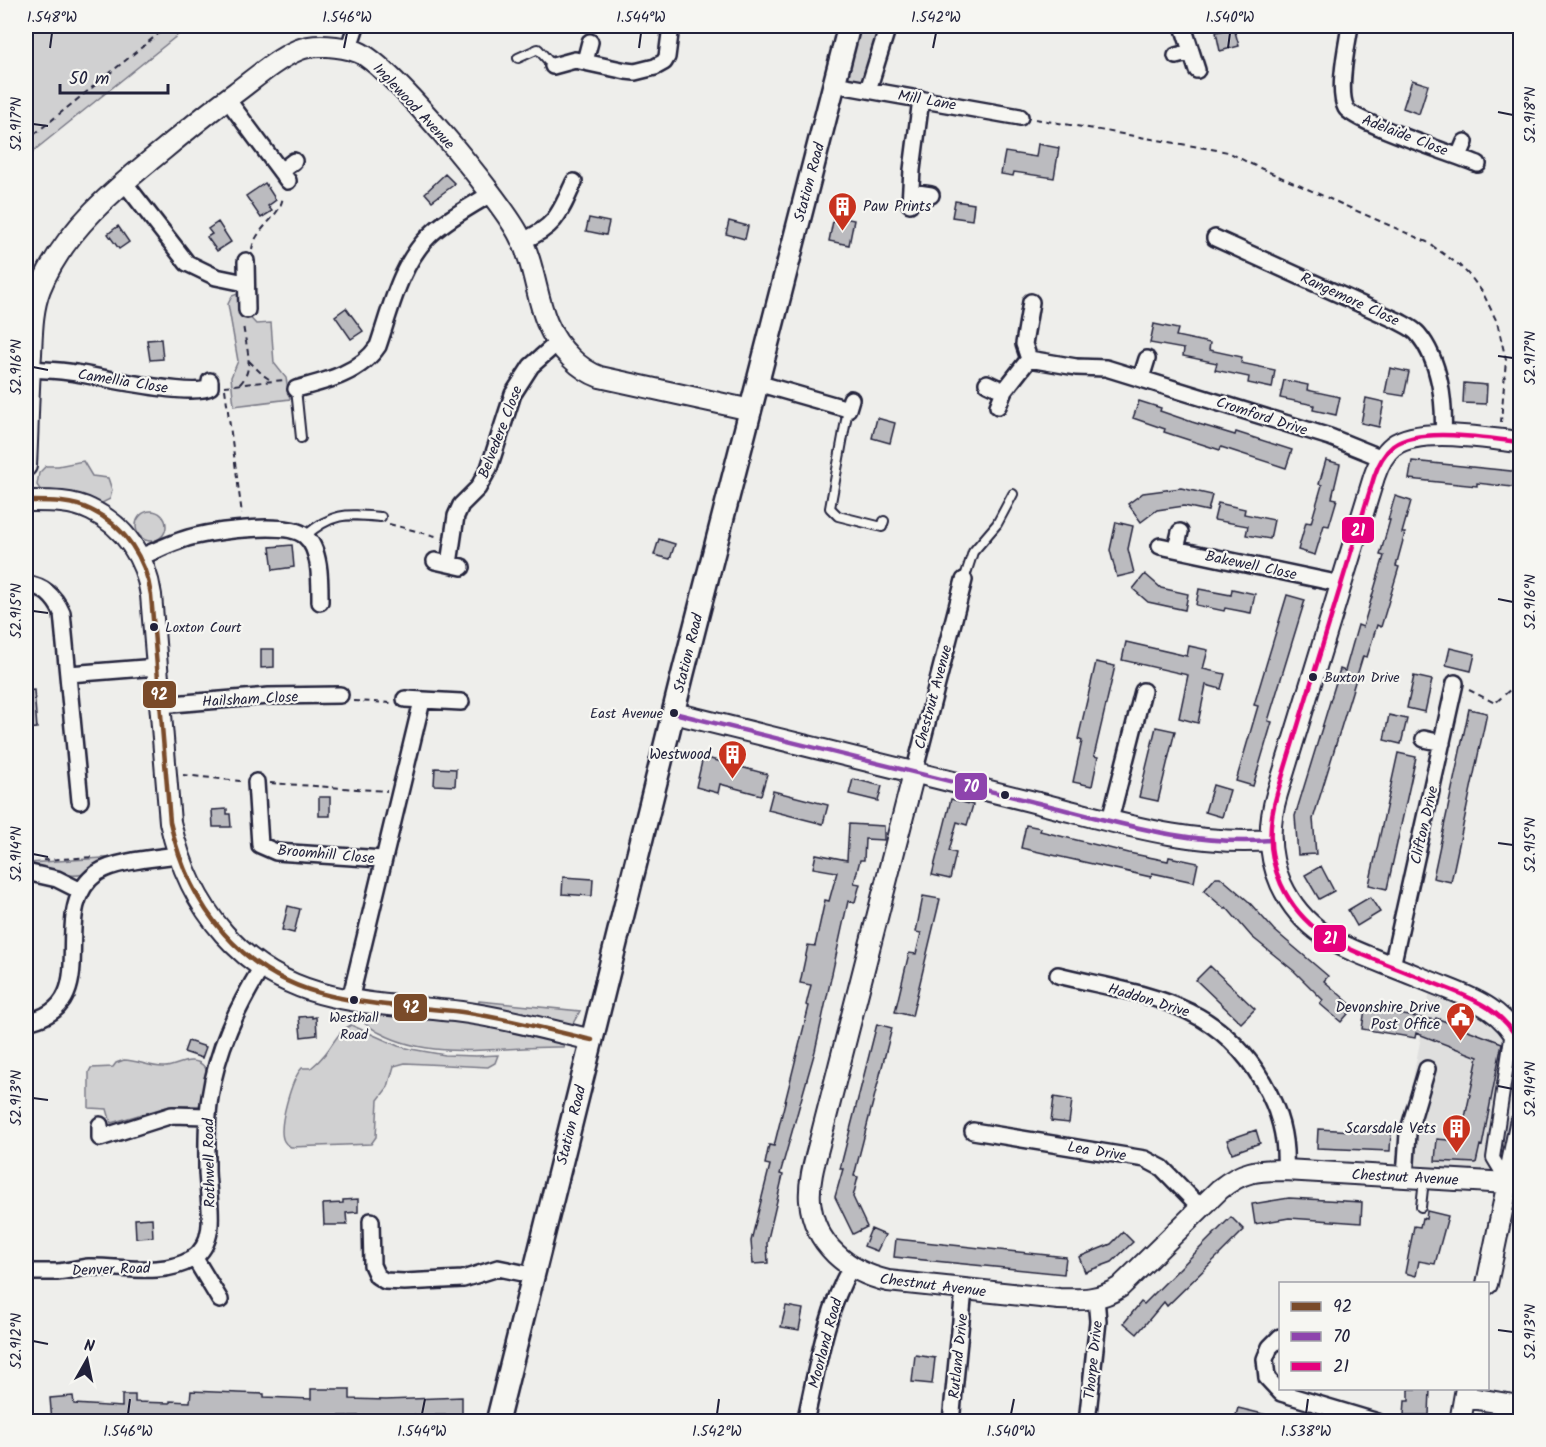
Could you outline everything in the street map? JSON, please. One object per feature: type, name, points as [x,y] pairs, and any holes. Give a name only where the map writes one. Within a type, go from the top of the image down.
[{"type":"main road","name":"Station Road","points":[[497,1422],[532,1275],[849,26]]},
{"type":"street","points":[[348,50],[356,26]]},
{"type":"street","points":[[553,66],[575,60],[626,71],[647,70],[660,65],[667,57],[671,26]]},
{"type":"street","points":[[868,90],[888,26]]},
{"type":"street","points":[[1183,26],[1183,54],[1197,70]]},
{"type":"street","name":"Adelaide Close","points":[[1350,26],[1342,92],[1349,112],[1373,124],[1462,149],[1478,164]]},
{"type":"street","points":[[585,61],[590,42]]},
{"type":"street","name":"Inglewood Avenue","points":[[26,466],[33,283],[54,262],[96,208],[124,182],[227,99],[280,60],[297,51],[321,47],[348,50],[367,56],[393,79],[450,144],[508,217],[522,242],[542,312],[557,343],[584,369],[600,377],[751,410]]},
{"type":"street","name":"Mill Lane","points":[[834,84],[1020,117]]},
{"type":"street","points":[[227,99],[284,176],[294,161]]},
{"type":"street","points":[[921,99],[913,154],[910,198],[931,195]]},
{"type":"street","points":[[124,182],[187,262],[216,277],[245,283]]},
{"type":"street","points":[[522,242],[544,231],[552,224],[574,182]]},
{"type":"street","points":[[296,388],[345,373],[373,354],[378,346],[401,278],[411,259],[429,236],[490,194]]},
{"type":"street","name":"Rangemore Close","points":[[1215,238],[1412,329],[1427,348],[1435,367],[1444,419],[1443,435]]},
{"type":"street","points":[[246,261],[246,310]]},
{"type":"street","points":[[998,406],[1004,391],[1029,359],[1024,344],[1031,302]]},
{"type":"street","name":"Belvedere Close","points":[[449,564],[456,516],[461,505],[478,488],[489,468],[513,394],[531,366],[557,343]]},
{"type":"street","points":[[1141,378],[1147,358]]},
{"type":"street","name":"Cromford Drive","points":[[1029,359],[1076,367],[1106,368],[1330,437],[1382,458]]},
{"type":"street","name":"Camellia Close","points":[[30,369],[74,372],[176,389],[205,391],[215,385]]},
{"type":"street","points":[[758,383],[850,404]]},
{"type":"street","points":[[987,384],[1004,391]]},
{"type":"street","points":[[1508,1183],[1493,1158],[1518,1032],[1490,1007],[1350,950],[1313,928],[1287,897],[1278,877],[1270,840],[1277,794],[1374,477],[1382,458],[1393,446],[1414,436],[1443,435],[1521,442]]},
{"type":"street","points":[[26,501],[60,502],[90,510],[123,534],[140,557],[149,584],[170,822],[178,855],[187,878],[205,911],[232,943],[262,967],[301,987],[350,1000],[497,1018],[592,1040]]},
{"type":"street","points":[[140,557],[166,545],[195,536],[244,528],[293,529],[305,536],[311,544],[319,569],[320,602]]},
{"type":"street","points":[[1176,549],[1180,532]]},
{"type":"street","name":"Bakewell Close","points":[[1160,546],[1341,584]]},
{"type":"street","name":"Chestnut Avenue","points":[[964,580],[823,1129],[810,1188],[812,1208],[819,1231],[829,1248],[851,1267],[888,1281],[1059,1299],[1095,1298],[1113,1292],[1126,1282],[1220,1190],[1237,1177],[1261,1170],[1508,1183]]},
{"type":"street","points":[[26,584],[45,591],[58,606],[64,623],[80,801]]},
{"type":"street","points":[[69,674],[157,666]]},
{"type":"street","name":"Clifton Drive","points":[[1392,966],[1455,683]]},
{"type":"street","points":[[1110,820],[1143,691]]},
{"type":"street","name":"Hailsham Close","points":[[160,705],[269,696],[340,695]]},
{"type":"street","points":[[405,699],[461,702]]},
{"type":"street","points":[[350,1000],[383,859],[402,792],[422,701]]},
{"type":"street","points":[[674,713],[914,773],[1199,840],[1247,842],[1270,840]]},
{"type":"street","points":[[1424,739],[1442,743]]},
{"type":"street","name":"Broomhill Close","points":[[256,782],[260,845],[276,852],[383,859]]},
{"type":"street","points":[[26,1022],[42,1017],[52,1010],[62,1001],[69,988],[73,965],[73,911],[81,891],[91,878],[103,869],[113,866],[178,855]]},
{"type":"street","points":[[26,872],[57,879],[81,891]]},
{"type":"street","name":"Rothwell Road","points":[[194,1257],[206,1241],[210,1226],[207,1116],[214,1078],[226,1034],[262,967]]},
{"type":"street","name":"Haddon Drive","points":[[1059,975],[1180,1007],[1202,1017],[1232,1040],[1250,1060],[1275,1104],[1286,1146],[1285,1170]]},
{"type":"street","points":[[1415,1177],[1408,1132],[1427,1069]]},
{"type":"street","points":[[100,1125],[100,1138],[172,1115],[207,1116]]},
{"type":"street","points":[[1487,1282],[1521,1124]]},
{"type":"street","name":"Lea Drive","points":[[974,1131],[1145,1159],[1162,1168],[1202,1209]]},
{"type":"street","points":[[371,1221],[372,1265],[377,1276],[385,1281],[464,1279],[498,1268],[532,1275]]},
{"type":"street","points":[[194,1257],[220,1300]]},
{"type":"street","name":"Denver Road","points":[[26,1272],[58,1272],[87,1267],[149,1269],[183,1263],[194,1257]]},
{"type":"street","name":"Moorland Road","points":[[805,1422],[840,1286],[851,1267]]},
{"type":"street","name":"Rutland Drive","points":[[951,1422],[964,1290]]},
{"type":"street","name":"Thorpe Drive","points":[[1087,1422],[1098,1321],[1095,1298]]},
{"type":"street","points":[[1279,1339],[1270,1347],[1266,1359],[1267,1378],[1281,1393],[1378,1422]]},
{"type":"street","points":[[1460,1422],[1466,1393],[1521,1406]]},
{"type":"lane","points":[[518,58],[538,49],[553,66]]},
{"type":"lane","points":[[296,388],[301,438]]},
{"type":"lane","points":[[850,404],[830,508],[838,516],[882,527],[884,520]]},
{"type":"lane","points":[[964,580],[973,552],[996,524],[1013,494]]},
{"type":"lane","points":[[305,536],[322,521],[347,514],[381,517]]},
{"type":"lane","points":[[1415,1177],[1421,1207]]},
{"type":"path","points":[[26,141],[168,26]]},
{"type":"path","points":[[1020,117],[1227,152],[1427,242],[1459,265],[1483,292],[1497,322],[1506,360],[1500,440]]},
{"type":"path","points":[[246,261],[250,258],[256,234],[277,212],[283,200],[284,176]]},
{"type":"path","points":[[240,384],[245,378],[249,361],[242,314],[246,310]]},
{"type":"path","points":[[249,361],[272,381]]},
{"type":"path","points":[[244,528],[215,385],[285,380],[296,388]]},
{"type":"path","points":[[381,517],[387,524],[453,541]]},
{"type":"path","points":[[1455,683],[1495,703],[1521,681]]},
{"type":"path","points":[[340,695],[348,701],[401,704],[405,699]]},
{"type":"path","points":[[166,774],[402,792]]},
{"type":"path","points":[[38,860],[95,857]]},
{"type":"shaded area","points":[[26,26],[189,26],[26,157]]},
{"type":"shaded area","points":[[855,26],[881,26],[866,74],[861,81],[848,79],[845,76]]},
{"type":"shaded area","points":[[240,293],[242,309],[256,324],[271,323],[274,363],[286,378],[290,399],[234,406],[231,377],[238,361],[228,304],[232,296]]},
{"type":"shaded area","points":[[83,461],[92,476],[108,478],[112,490],[110,499],[100,504],[89,497],[43,494],[37,485],[39,473],[46,466]]},
{"type":"shaded area","points":[[151,511],[162,515],[166,526],[162,537],[151,541],[140,537],[136,526],[140,515]]},
{"type":"shaded area","points":[[118,857],[88,872],[74,875],[57,874],[26,866],[28,863]]},
{"type":"shaded area","points":[[1430,991],[1494,1020],[1518,1065],[1502,1173],[1395,1169]]},
{"type":"shaded area","points":[[479,1001],[580,1011],[572,1025],[567,1026],[478,1005]]},
{"type":"shaded area","points":[[358,1010],[419,1015],[490,1025],[563,1042],[565,1045],[564,1047],[471,1050],[424,1048],[402,1042],[377,1031],[357,1018]]},
{"type":"shaded area","points":[[351,1025],[398,1046],[411,1049],[445,1055],[498,1055],[495,1063],[488,1067],[405,1063],[394,1066],[388,1087],[378,1100],[376,1137],[371,1144],[288,1146],[282,1135],[282,1126],[287,1103],[298,1073],[302,1068],[311,1068],[315,1065],[339,1034]]},
{"type":"shaded area","points":[[124,1060],[160,1067],[196,1061],[207,1070],[209,1077],[199,1106],[170,1106],[111,1123],[107,1109],[89,1108],[89,1072],[91,1068],[113,1067]]},
{"type":"building","points":[[1234,28],[1239,46],[1220,51],[1216,32]]},
{"type":"building","points":[[1412,80],[1428,85],[1419,114],[1403,108]]},
{"type":"building","points":[[1038,144],[1059,148],[1054,178],[1014,172],[1013,176],[1001,174],[1005,152],[1036,157]]},
{"type":"building","points":[[445,174],[455,184],[432,201],[425,193]]},
{"type":"building","points":[[265,183],[276,200],[268,206],[272,211],[261,218],[246,196]]},
{"type":"building","points":[[955,201],[974,204],[972,220],[952,217]]},
{"type":"building","name":"Paw Prints","points":[[834,216],[854,220],[849,245],[829,241]]},
{"type":"building","points":[[589,218],[609,222],[606,235],[586,231]]},
{"type":"building","points":[[729,221],[748,226],[745,239],[726,234]]},
{"type":"building","points":[[218,222],[231,242],[217,251],[207,237],[212,234],[208,229]]},
{"type":"building","points":[[118,226],[129,242],[119,249],[108,234]]},
{"type":"building","points":[[346,308],[363,331],[351,339],[335,316]]},
{"type":"building","points":[[1154,324],[1178,329],[1176,336],[1210,343],[1209,350],[1242,357],[1241,363],[1275,370],[1272,388],[1248,383],[1249,377],[1215,370],[1217,363],[1183,356],[1184,349],[1150,343]]},
{"type":"building","points":[[161,339],[163,359],[150,360],[147,340]]},
{"type":"building","points":[[1390,368],[1409,372],[1404,396],[1385,393]]},
{"type":"building","points":[[1284,380],[1308,385],[1307,390],[1340,397],[1336,415],[1313,410],[1314,405],[1280,398]]},
{"type":"building","points":[[1464,383],[1487,385],[1486,404],[1463,403]]},
{"type":"building","points":[[1366,398],[1384,402],[1379,427],[1361,423]]},
{"type":"building","points":[[1139,401],[1192,422],[1235,435],[1236,432],[1292,450],[1286,468],[1164,432],[1165,429],[1133,418]]},
{"type":"building","points":[[877,418],[895,423],[890,443],[872,438]]},
{"type":"building","points":[[1326,460],[1340,464],[1332,498],[1337,499],[1329,526],[1324,525],[1315,555],[1298,550],[1306,522],[1311,523],[1322,485],[1319,484]]},
{"type":"building","points":[[1412,461],[1521,472],[1521,488],[1409,479]]},
{"type":"building","points":[[1181,488],[1212,495],[1208,511],[1184,506],[1157,510],[1141,522],[1128,504],[1143,493]]},
{"type":"building","points":[[1395,496],[1411,501],[1396,566],[1399,567],[1381,627],[1377,625],[1367,657],[1363,656],[1313,819],[1316,854],[1298,855],[1295,816],[1340,669],[1345,671],[1358,625],[1363,627],[1384,556],[1380,555]]},
{"type":"building","points":[[1218,503],[1245,509],[1244,514],[1274,520],[1270,539],[1246,535],[1248,526],[1214,520]]},
{"type":"building","points":[[1116,522],[1133,526],[1128,549],[1134,573],[1117,577],[1110,550]]},
{"type":"building","points":[[659,539],[675,544],[670,559],[654,555]]},
{"type":"building","points":[[292,545],[294,567],[273,570],[270,547]]},
{"type":"building","points":[[1145,574],[1161,588],[1188,594],[1185,610],[1148,602],[1133,589]]},
{"type":"building","points":[[1199,589],[1231,595],[1232,589],[1255,594],[1251,613],[1225,608],[1224,611],[1196,605]]},
{"type":"building","points":[[1287,595],[1305,600],[1268,721],[1272,722],[1253,786],[1236,781],[1258,706],[1254,705]]},
{"type":"building","points":[[1126,642],[1187,656],[1189,646],[1208,650],[1203,669],[1225,674],[1221,689],[1206,685],[1198,723],[1179,718],[1188,675],[1122,660]]},
{"type":"building","points":[[1450,648],[1475,654],[1471,671],[1446,665]]},
{"type":"building","points":[[261,649],[274,649],[274,667],[261,668]]},
{"type":"building","points":[[1096,662],[1115,666],[1094,756],[1098,757],[1092,786],[1073,782],[1082,741],[1078,739]]},
{"type":"building","points":[[1414,676],[1432,680],[1425,712],[1407,708]]},
{"type":"building","points":[[34,690],[37,728],[26,729],[26,691]]},
{"type":"building","points":[[1469,709],[1487,713],[1451,882],[1433,878]]},
{"type":"building","points":[[1389,715],[1407,719],[1401,744],[1384,740]]},
{"type":"building","points":[[1156,727],[1175,731],[1158,801],[1139,797]]},
{"type":"building","points":[[1398,753],[1416,757],[1387,889],[1369,885]]},
{"type":"building","name":"Westwood","points":[[703,757],[767,774],[761,795],[720,784],[718,793],[696,787]]},
{"type":"building","points":[[435,768],[456,769],[455,786],[434,785]]},
{"type":"building","points":[[853,779],[882,786],[878,801],[849,794]]},
{"type":"building","points":[[1213,785],[1230,790],[1222,817],[1205,812]]},
{"type":"building","points":[[773,791],[828,805],[823,824],[768,810]]},
{"type":"building","points":[[319,797],[330,797],[330,816],[319,816]]},
{"type":"building","points":[[951,799],[973,805],[967,825],[957,822],[949,851],[956,853],[950,879],[932,875]]},
{"type":"building","points":[[227,809],[227,814],[230,814],[231,827],[213,827],[212,810]]},
{"type":"building","points":[[849,824],[884,826],[884,840],[865,839],[864,860],[860,860],[854,883],[860,884],[855,902],[848,901],[815,1051],[780,1174],[783,1175],[767,1243],[768,1263],[753,1264],[751,1241],[770,1165],[765,1164],[769,1145],[774,1146],[809,1006],[806,1005],[811,985],[800,983],[808,945],[815,946],[825,900],[829,901],[837,872],[813,868],[816,854],[847,860]]},
{"type":"building","points":[[1026,825],[1041,828],[1040,831],[1129,853],[1168,861],[1169,857],[1198,863],[1194,882],[1152,873],[1151,877],[1021,848]]},
{"type":"building","points":[[1321,866],[1334,891],[1319,899],[1305,875]]},
{"type":"building","points":[[563,877],[593,879],[592,896],[562,894]]},
{"type":"building","points":[[1216,877],[1220,877],[1248,901],[1274,930],[1328,976],[1324,981],[1354,1007],[1341,1022],[1320,1004],[1323,1000],[1294,971],[1252,937],[1226,907],[1225,909],[1204,891]]},
{"type":"building","points":[[923,896],[940,899],[912,1016],[895,1012],[909,953],[916,954],[921,933],[916,932]]},
{"type":"building","points":[[1370,897],[1380,912],[1357,926],[1348,910]]},
{"type":"building","points":[[288,906],[300,909],[294,933],[282,930]]},
{"type":"building","points":[[1210,966],[1255,1009],[1241,1023],[1196,980]]},
{"type":"building","points":[[1365,1009],[1435,1020],[1436,1018],[1502,1043],[1482,1146],[1480,1145],[1476,1163],[1435,1161],[1437,1139],[1460,1141],[1478,1057],[1416,1033],[1415,1038],[1362,1029]]},
{"type":"building","points":[[312,1016],[312,1018],[316,1017],[317,1035],[301,1037],[299,1017]]},
{"type":"building","points":[[877,1024],[892,1028],[854,1176],[858,1177],[853,1197],[867,1227],[853,1234],[835,1197]]},
{"type":"building","points":[[188,1041],[206,1047],[202,1058],[184,1052]]},
{"type":"building","points":[[1054,1097],[1072,1100],[1069,1123],[1051,1121]]},
{"type":"building","points":[[1318,1129],[1391,1133],[1390,1151],[1317,1148]]},
{"type":"building","points":[[1256,1130],[1260,1143],[1232,1153],[1227,1140]]},
{"type":"building","points":[[1289,1198],[1362,1202],[1361,1223],[1289,1218],[1255,1224],[1252,1204]]},
{"type":"building","points":[[358,1199],[358,1212],[346,1213],[347,1225],[324,1225],[323,1204],[343,1203],[343,1200]]},
{"type":"building","points":[[1427,1211],[1448,1216],[1435,1264],[1419,1261],[1416,1276],[1405,1273],[1414,1226],[1420,1227],[1422,1218],[1426,1219]]},
{"type":"building","points":[[1231,1217],[1244,1230],[1216,1258],[1167,1306],[1164,1302],[1137,1334],[1124,1323],[1141,1302],[1144,1304]]},
{"type":"building","points":[[152,1218],[153,1237],[136,1238],[135,1219]]},
{"type":"building","points":[[871,1229],[885,1235],[877,1251],[864,1246]]},
{"type":"building","points":[[1123,1232],[1133,1242],[1112,1262],[1085,1272],[1079,1257],[1111,1244]]},
{"type":"building","points":[[896,1239],[1066,1257],[1064,1274],[894,1257]]},
{"type":"building","points":[[786,1306],[803,1309],[799,1330],[781,1327]]},
{"type":"building","points":[[915,1355],[935,1358],[932,1384],[912,1382]]},
{"type":"building","points":[[311,1389],[350,1389],[350,1399],[462,1397],[462,1415],[326,1416],[326,1418],[301,1419],[257,1417],[256,1422],[160,1419],[160,1421],[145,1421],[145,1418],[106,1418],[106,1422],[52,1422],[50,1398],[73,1396],[74,1404],[122,1407],[122,1395],[135,1395],[135,1402],[170,1403],[170,1401],[190,1402],[191,1391],[264,1394],[264,1397],[311,1399]]},
{"type":"building","points":[[1409,1390],[1430,1390],[1429,1415],[1404,1415],[1405,1401],[1409,1401]]},
{"type":"building","points":[[1238,1408],[1276,1417],[1276,1422],[1234,1422]]},
{"type":"transit line","name":"21","points":[[1520,442],[1436,435],[1405,440],[1389,449],[1384,456],[1374,477],[1277,794],[1271,828],[1272,851],[1281,884],[1290,901],[1313,927],[1341,945],[1489,1008],[1506,1023],[1520,1044]]},
{"type":"transit line","name":"92","points":[[26,501],[67,503],[91,510],[124,534],[139,557],[151,595],[170,822],[191,883],[206,910],[224,934],[246,955],[271,972],[299,986],[331,996],[478,1015],[592,1040]]},
{"type":"transit line","name":"70","points":[[674,713],[1119,824],[1210,840],[1271,840]]},
{"type":"place","name":"Paw Prints","points":[[842,232]]},
{"type":"place","name":"Loxton Court","points":[[154,627]]},
{"type":"place","name":"Buxton Drive","points":[[1313,677]]},
{"type":"place","name":"East Avenue","points":[[674,713]]},
{"type":"place","name":"Westwood","points":[[732,780]]},
{"type":"place","name":"Westhall Road","points":[[354,1000]]},
{"type":"place","name":"Devonshire Drive Post Office","points":[[1461,1042]]},
{"type":"place","name":"Scarsdale Vets","points":[[1457,1154]]}]
